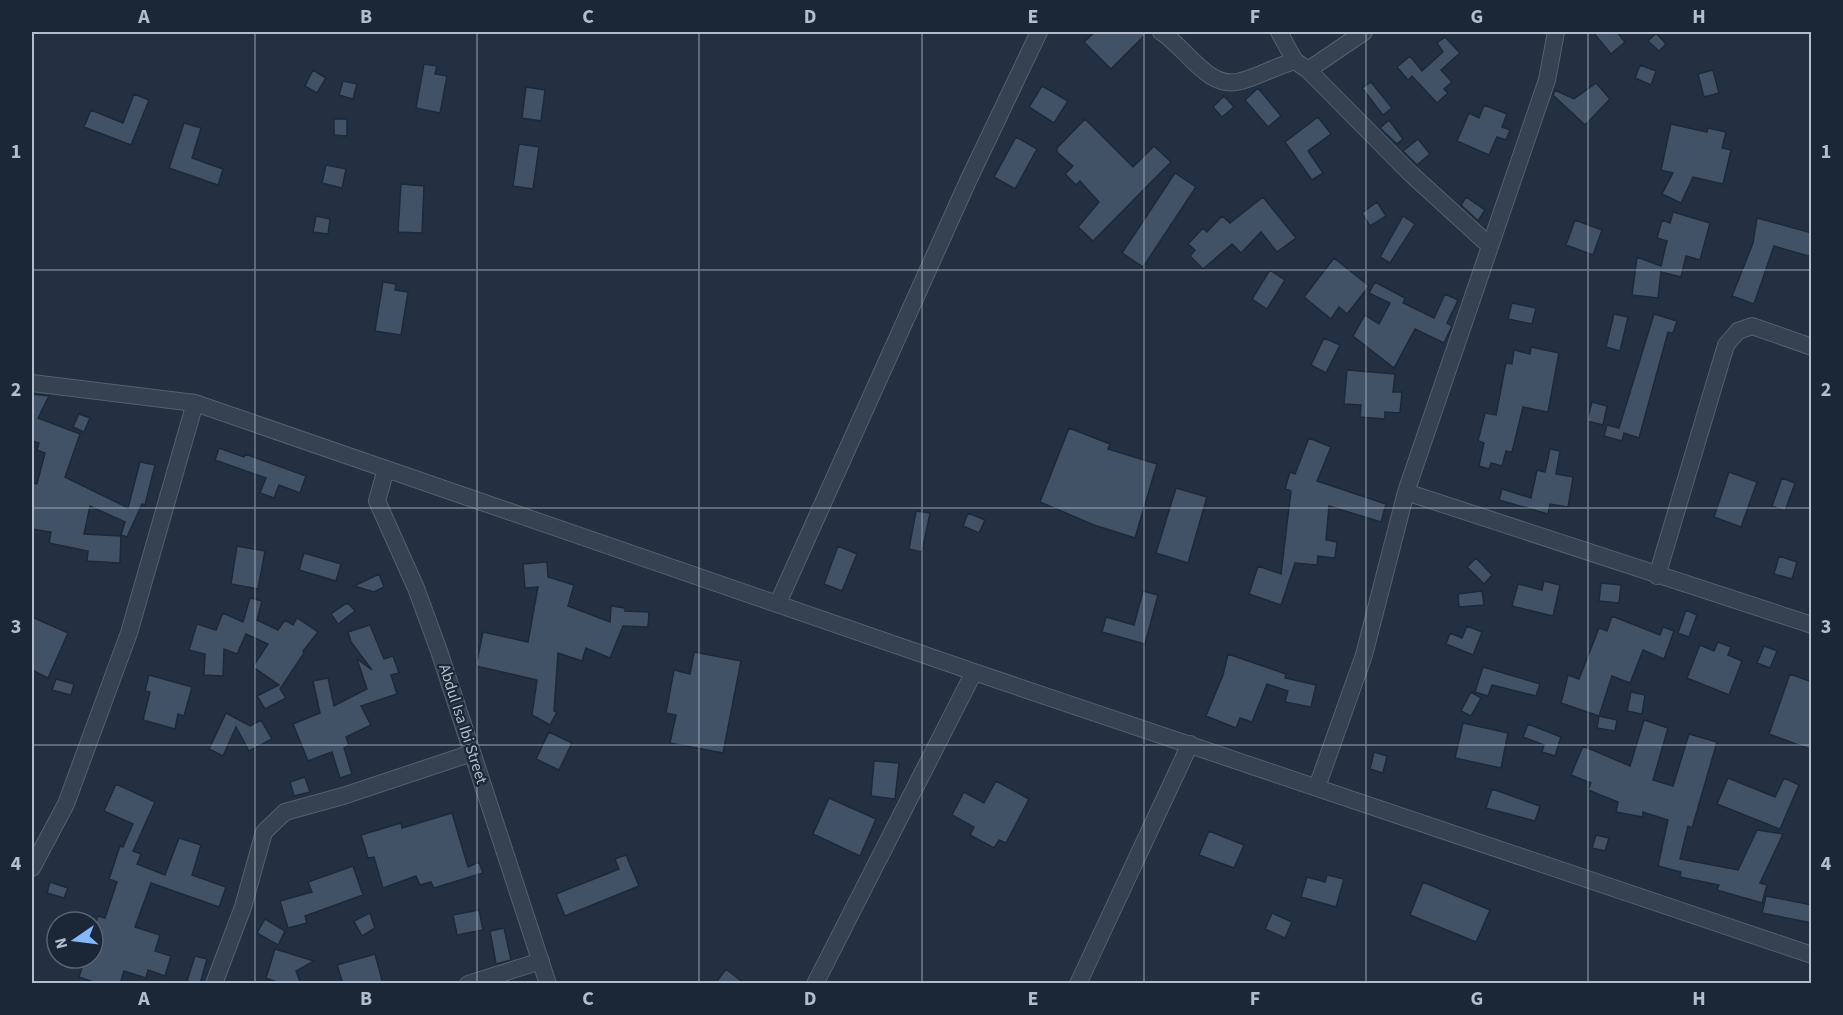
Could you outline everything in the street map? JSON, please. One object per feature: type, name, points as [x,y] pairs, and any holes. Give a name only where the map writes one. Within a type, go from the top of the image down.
[{"type":"street","points":[[778,603],[968,181],[1039,32]]},
{"type":"street","points":[[1161,32],[1174,40],[1208,74],[1226,84],[1301,66],[1364,32]]},
{"type":"street","points":[[1279,32],[1301,66],[1427,189],[1490,246]]},
{"type":"street","points":[[1317,788],[1364,656],[1406,492],[1548,80],[1556,32]]},
{"type":"street","points":[[1657,576],[1726,345],[1738,331],[1752,326],[1812,347]]},
{"type":"street","points":[[32,382],[195,403],[974,672],[1812,955]]},
{"type":"street","points":[[32,868],[66,804],[129,633],[195,403]]},
{"type":"street","name":"Abdul Isa Ibi Street","points":[[386,469],[377,501],[416,588],[548,984]]},
{"type":"street","points":[[1406,492],[1812,625]]},
{"type":"street","points":[[814,984],[974,672]]},
{"type":"street","points":[[1078,984],[1190,744]]},
{"type":"street","points":[[214,984],[243,907],[264,832],[285,812],[343,796],[472,753]]},
{"type":"street","points":[[468,984],[541,961]]},
{"type":"building","points":[[1095,32],[1148,32],[1111,69],[1084,42]]},
{"type":"building","points":[[1593,32],[1617,32],[1625,42],[1611,54]]},
{"type":"building","points":[[1656,33],[1666,44],[1659,51],[1648,41]]},
{"type":"building","points":[[1445,37],[1460,53],[1441,70],[1452,82],[1444,89],[1448,93],[1437,103],[1412,76],[1408,80],[1397,67],[1410,56],[1422,71],[1443,52],[1437,43]]},
{"type":"building","points":[[424,64],[437,66],[435,74],[447,76],[440,113],[416,108]]},
{"type":"building","points":[[1640,65],[1656,71],[1651,85],[1635,78]]},
{"type":"building","points":[[313,70],[326,78],[317,93],[305,86]]},
{"type":"building","points":[[1713,70],[1719,93],[1704,97],[1698,74]]},
{"type":"building","points":[[343,81],[357,84],[353,99],[339,95]]},
{"type":"building","points":[[1371,82],[1392,108],[1383,115],[1362,88]]},
{"type":"building","points":[[1596,83],[1610,99],[1585,125],[1553,95],[1555,90],[1574,99]]},
{"type":"building","points":[[1042,86],[1068,101],[1054,123],[1029,107]]},
{"type":"building","points":[[526,87],[545,90],[541,121],[522,118]]},
{"type":"building","points":[[1258,88],[1281,116],[1268,127],[1245,100]]},
{"type":"building","points":[[134,94],[149,100],[131,145],[84,127],[91,110],[123,123]]},
{"type":"building","points":[[1224,96],[1234,107],[1222,117],[1213,107]]},
{"type":"building","points":[[1484,105],[1507,114],[1502,127],[1510,130],[1506,140],[1497,137],[1489,155],[1457,141],[1469,113],[1479,118]]},
{"type":"building","points":[[1318,117],[1331,134],[1308,151],[1323,173],[1312,180],[1285,142]]},
{"type":"building","points":[[334,119],[347,119],[347,136],[334,135]]},
{"type":"building","points":[[1085,119],[1133,167],[1154,146],[1171,162],[1093,241],[1078,227],[1099,202],[1080,181],[1076,185],[1065,174],[1073,166],[1057,152],[1057,148]]},
{"type":"building","points":[[1389,120],[1403,139],[1397,144],[1380,128]]},
{"type":"building","points":[[184,123],[201,128],[192,158],[223,169],[218,185],[169,168]]},
{"type":"building","points":[[1671,124],[1707,132],[1708,128],[1726,132],[1722,148],[1731,150],[1723,184],[1693,177],[1681,203],[1662,194],[1673,173],[1661,170]]},
{"type":"building","points":[[1016,137],[1037,149],[1015,189],[994,177]]},
{"type":"building","points":[[1418,139],[1430,154],[1417,165],[1403,151]]},
{"type":"building","points":[[519,144],[539,147],[533,189],[513,186]]},
{"type":"building","points":[[326,165],[346,169],[342,188],[322,183]]},
{"type":"building","points":[[1175,173],[1196,187],[1143,267],[1122,253]]},
{"type":"building","points":[[401,184],[424,186],[422,233],[398,232]]},
{"type":"building","points":[[1263,197],[1296,238],[1277,252],[1261,232],[1241,253],[1232,244],[1203,269],[1190,256],[1195,250],[1188,244],[1203,228],[1207,232],[1222,216],[1230,223]]},
{"type":"building","points":[[1466,197],[1485,210],[1478,221],[1461,205]]},
{"type":"building","points":[[1377,202],[1386,216],[1370,226],[1362,213]]},
{"type":"building","points":[[1673,212],[1710,223],[1700,260],[1686,256],[1681,277],[1661,272],[1658,298],[1632,295],[1637,257],[1661,266],[1667,241],[1657,238],[1662,220],[1670,223]]},
{"type":"building","points":[[316,216],[330,219],[328,234],[313,232]]},
{"type":"building","points":[[1403,216],[1415,224],[1390,263],[1380,257]]},
{"type":"building","points":[[1757,218],[1812,233],[1812,257],[1774,246],[1754,304],[1732,296],[1753,243]]},
{"type":"building","points":[[1575,220],[1602,230],[1593,255],[1566,245]]},
{"type":"building","points":[[1334,258],[1369,286],[1347,314],[1339,307],[1331,319],[1304,297]]},
{"type":"building","points":[[1270,270],[1285,280],[1267,309],[1252,299]]},
{"type":"building","points":[[383,282],[396,284],[395,290],[408,292],[401,335],[375,331]]},
{"type":"building","points":[[1375,282],[1405,298],[1403,303],[1434,318],[1445,294],[1458,300],[1447,323],[1452,326],[1444,343],[1415,329],[1394,368],[1353,336],[1365,315],[1379,324],[1390,303],[1369,293]]},
{"type":"building","points":[[1512,303],[1536,308],[1532,324],[1508,319]]},
{"type":"building","points":[[1614,314],[1628,317],[1620,351],[1606,347]]},
{"type":"building","points":[[1654,314],[1677,321],[1673,333],[1668,332],[1639,438],[1624,433],[1622,441],[1604,436],[1607,425],[1619,428]]},
{"type":"building","points":[[1324,338],[1340,345],[1326,373],[1311,365]]},
{"type":"building","points":[[1531,347],[1559,353],[1548,412],[1523,407],[1512,452],[1506,451],[1502,466],[1491,463],[1489,469],[1479,466],[1484,443],[1478,441],[1485,413],[1496,415],[1506,363],[1512,364],[1514,350],[1530,354]]},
{"type":"building","points":[[1347,370],[1395,374],[1393,392],[1402,392],[1400,413],[1385,412],[1385,419],[1360,417],[1361,405],[1344,404]]},
{"type":"building","points":[[32,394],[49,396],[38,418],[80,434],[65,477],[128,508],[140,462],[155,465],[145,505],[142,504],[127,537],[121,535],[125,522],[90,506],[84,534],[121,536],[120,563],[87,561],[88,551],[49,543],[51,532],[32,529],[32,483],[37,484],[45,453],[37,450],[39,443],[32,441]]},
{"type":"building","points":[[1592,402],[1607,406],[1603,425],[1587,421]]},
{"type":"building","points":[[79,414],[90,418],[84,432],[73,427]]},
{"type":"building","points":[[1069,428],[1110,444],[1108,449],[1157,464],[1135,538],[1094,525],[1040,502]]},
{"type":"building","points":[[1309,438],[1331,447],[1317,481],[1386,504],[1381,522],[1329,506],[1326,540],[1337,542],[1335,558],[1318,556],[1317,565],[1295,563],[1281,605],[1249,594],[1258,566],[1281,574],[1291,491],[1285,489],[1290,472],[1295,474]]},
{"type":"building","points":[[219,448],[244,457],[245,454],[306,476],[300,493],[279,485],[274,498],[260,493],[266,478],[215,460]]},
{"type":"building","points":[[1550,449],[1560,451],[1556,474],[1573,477],[1568,507],[1550,504],[1548,514],[1499,500],[1502,489],[1531,498],[1537,470],[1545,472]]},
{"type":"building","points":[[1729,472],[1757,482],[1741,527],[1714,517]]},
{"type":"building","points":[[1782,478],[1795,483],[1785,511],[1772,506]]},
{"type":"building","points":[[1176,488],[1207,497],[1188,563],[1156,553]]},
{"type":"building","points":[[916,511],[930,513],[922,552],[909,549]]},
{"type":"building","points":[[968,513],[985,520],[979,533],[963,526]]},
{"type":"building","points":[[237,546],[265,551],[258,589],[231,584]]},
{"type":"building","points":[[838,546],[857,554],[842,591],[824,584]]},
{"type":"building","points":[[304,553],[341,564],[336,581],[299,570]]},
{"type":"building","points":[[1779,556],[1797,562],[1792,579],[1774,574]]},
{"type":"building","points":[[1476,558],[1492,575],[1484,584],[1467,567]]},
{"type":"building","points":[[547,562],[548,577],[574,585],[568,606],[610,622],[611,606],[625,608],[625,611],[649,612],[648,627],[623,626],[610,658],[586,648],[582,661],[558,653],[554,711],[557,712],[550,725],[532,715],[537,680],[476,666],[483,632],[528,642],[538,587],[525,588],[523,564]]},
{"type":"building","points":[[379,574],[384,587],[374,592],[354,586]]},
{"type":"building","points":[[1544,581],[1560,585],[1553,616],[1512,606],[1518,584],[1542,590]]},
{"type":"building","points":[[1601,583],[1621,585],[1619,603],[1599,601]]},
{"type":"building","points":[[1143,591],[1158,595],[1145,644],[1102,632],[1106,617],[1134,625]]},
{"type":"building","points":[[1482,591],[1484,605],[1459,607],[1458,594]]},
{"type":"building","points":[[250,598],[262,601],[257,620],[278,630],[285,620],[293,625],[297,618],[318,632],[303,651],[304,653],[280,689],[286,698],[265,709],[257,696],[279,685],[253,667],[268,644],[246,634],[237,654],[224,649],[223,676],[204,675],[205,654],[189,650],[197,624],[216,630],[223,613],[243,622]]},
{"type":"building","points":[[345,604],[349,604],[355,611],[338,624],[331,614]]},
{"type":"building","points":[[1686,610],[1697,615],[1689,637],[1678,633]]},
{"type":"building","points":[[1612,616],[1660,635],[1663,627],[1674,631],[1664,659],[1643,650],[1630,683],[1612,676],[1599,716],[1561,703],[1568,675],[1579,679],[1599,628],[1607,631]]},
{"type":"building","points":[[32,617],[68,633],[48,678],[32,670]]},
{"type":"building","points":[[370,625],[384,659],[393,656],[399,673],[391,675],[397,694],[361,706],[371,725],[346,737],[349,745],[344,748],[352,774],[340,778],[332,752],[308,761],[293,724],[320,713],[313,681],[328,678],[334,706],[367,689],[357,659],[372,670],[351,642],[348,632]]},
{"type":"building","points":[[1467,626],[1482,632],[1473,655],[1446,644],[1450,633],[1462,638]]},
{"type":"building","points":[[1718,642],[1731,647],[1728,655],[1742,661],[1729,695],[1687,678],[1700,645],[1714,651]]},
{"type":"building","points":[[1764,646],[1777,651],[1770,668],[1757,663]]},
{"type":"building","points":[[694,652],[741,661],[723,753],[670,743],[676,715],[666,713],[674,670],[690,674]]},
{"type":"building","points":[[1228,654],[1286,674],[1285,678],[1316,685],[1311,707],[1285,702],[1288,691],[1267,684],[1252,722],[1240,718],[1236,728],[1206,716],[1223,675]]},
{"type":"building","points":[[1483,667],[1540,684],[1536,696],[1492,685],[1488,696],[1475,692]]},
{"type":"building","points":[[1790,674],[1812,682],[1812,750],[1769,734]]},
{"type":"building","points":[[149,675],[192,687],[184,716],[178,714],[175,729],[143,720],[150,692],[145,691]]},
{"type":"building","points":[[56,679],[74,684],[71,695],[52,690]]},
{"type":"building","points":[[1471,692],[1481,698],[1471,716],[1461,711]]},
{"type":"building","points":[[1631,692],[1645,695],[1642,714],[1627,711]]},
{"type":"building","points":[[226,713],[250,726],[261,720],[272,739],[249,751],[236,727],[223,756],[209,749]]},
{"type":"building","points":[[1599,716],[1617,720],[1615,731],[1597,728]]},
{"type":"building","points":[[1644,720],[1668,728],[1653,780],[1673,786],[1689,734],[1717,742],[1692,828],[1688,826],[1680,859],[1738,870],[1757,830],[1783,834],[1760,883],[1767,885],[1762,903],[1717,890],[1719,885],[1680,877],[1681,872],[1658,866],[1668,820],[1643,812],[1643,817],[1616,812],[1618,802],[1588,790],[1591,783],[1571,775],[1583,746],[1630,766]]},
{"type":"building","points":[[1463,723],[1508,733],[1501,768],[1455,758]]},
{"type":"building","points":[[1528,724],[1561,737],[1555,756],[1542,752],[1544,745],[1523,737]]},
{"type":"building","points":[[549,732],[572,743],[559,770],[536,759]]},
{"type":"building","points":[[1374,752],[1387,756],[1383,773],[1370,769]]},
{"type":"building","points":[[874,761],[899,763],[895,799],[871,796]]},
{"type":"building","points":[[305,777],[310,792],[294,796],[290,782]]},
{"type":"building","points":[[1728,778],[1775,797],[1784,778],[1799,785],[1780,829],[1717,804]]},
{"type":"building","points":[[996,781],[1029,799],[1006,843],[999,840],[994,848],[970,835],[974,827],[952,815],[964,792],[984,803]]},
{"type":"building","points":[[116,784],[155,802],[133,851],[141,854],[137,864],[165,875],[179,838],[201,845],[192,875],[226,887],[219,907],[151,883],[135,927],[160,935],[155,951],[171,956],[165,976],[148,970],[146,978],[124,971],[120,984],[99,984],[79,977],[81,970],[105,970],[105,918],[117,882],[109,879],[120,846],[123,847],[133,824],[104,811]]},
{"type":"building","points":[[1492,789],[1540,806],[1535,821],[1486,808]]},
{"type":"building","points":[[829,798],[876,819],[860,856],[813,834]]},
{"type":"building","points":[[452,813],[468,867],[479,862],[483,873],[434,888],[431,882],[420,885],[416,876],[383,888],[374,857],[368,858],[361,835],[401,823],[402,828]]},
{"type":"building","points":[[1209,831],[1244,845],[1234,868],[1199,855]]},
{"type":"building","points":[[1596,835],[1609,838],[1605,851],[1592,848]]},
{"type":"building","points":[[626,855],[639,886],[565,916],[556,894],[619,869],[615,859]]},
{"type":"building","points":[[353,866],[363,895],[305,916],[307,923],[288,928],[280,901],[312,892],[308,882]]},
{"type":"building","points":[[1327,875],[1344,879],[1336,907],[1301,897],[1307,877],[1325,882]]},
{"type":"building","points":[[50,882],[68,888],[64,898],[47,893]]},
{"type":"building","points":[[1423,882],[1490,910],[1476,942],[1410,915]]},
{"type":"building","points":[[1766,896],[1812,905],[1812,923],[1762,913]]},
{"type":"building","points":[[479,910],[483,930],[457,935],[453,915]]},
{"type":"building","points":[[370,913],[375,928],[362,936],[354,921]]},
{"type":"building","points":[[1272,913],[1292,922],[1285,938],[1265,929]]},
{"type":"building","points":[[265,919],[285,931],[278,945],[257,933]]},
{"type":"building","points":[[504,928],[511,960],[496,964],[490,931]]},
{"type":"building","points":[[275,949],[314,961],[296,971],[301,984],[282,984],[266,978]]},
{"type":"building","points":[[375,954],[383,984],[343,984],[337,965]]},
{"type":"building","points":[[195,956],[207,959],[200,984],[187,981]]},
{"type":"building","points":[[726,969],[745,984],[715,984]]}]
